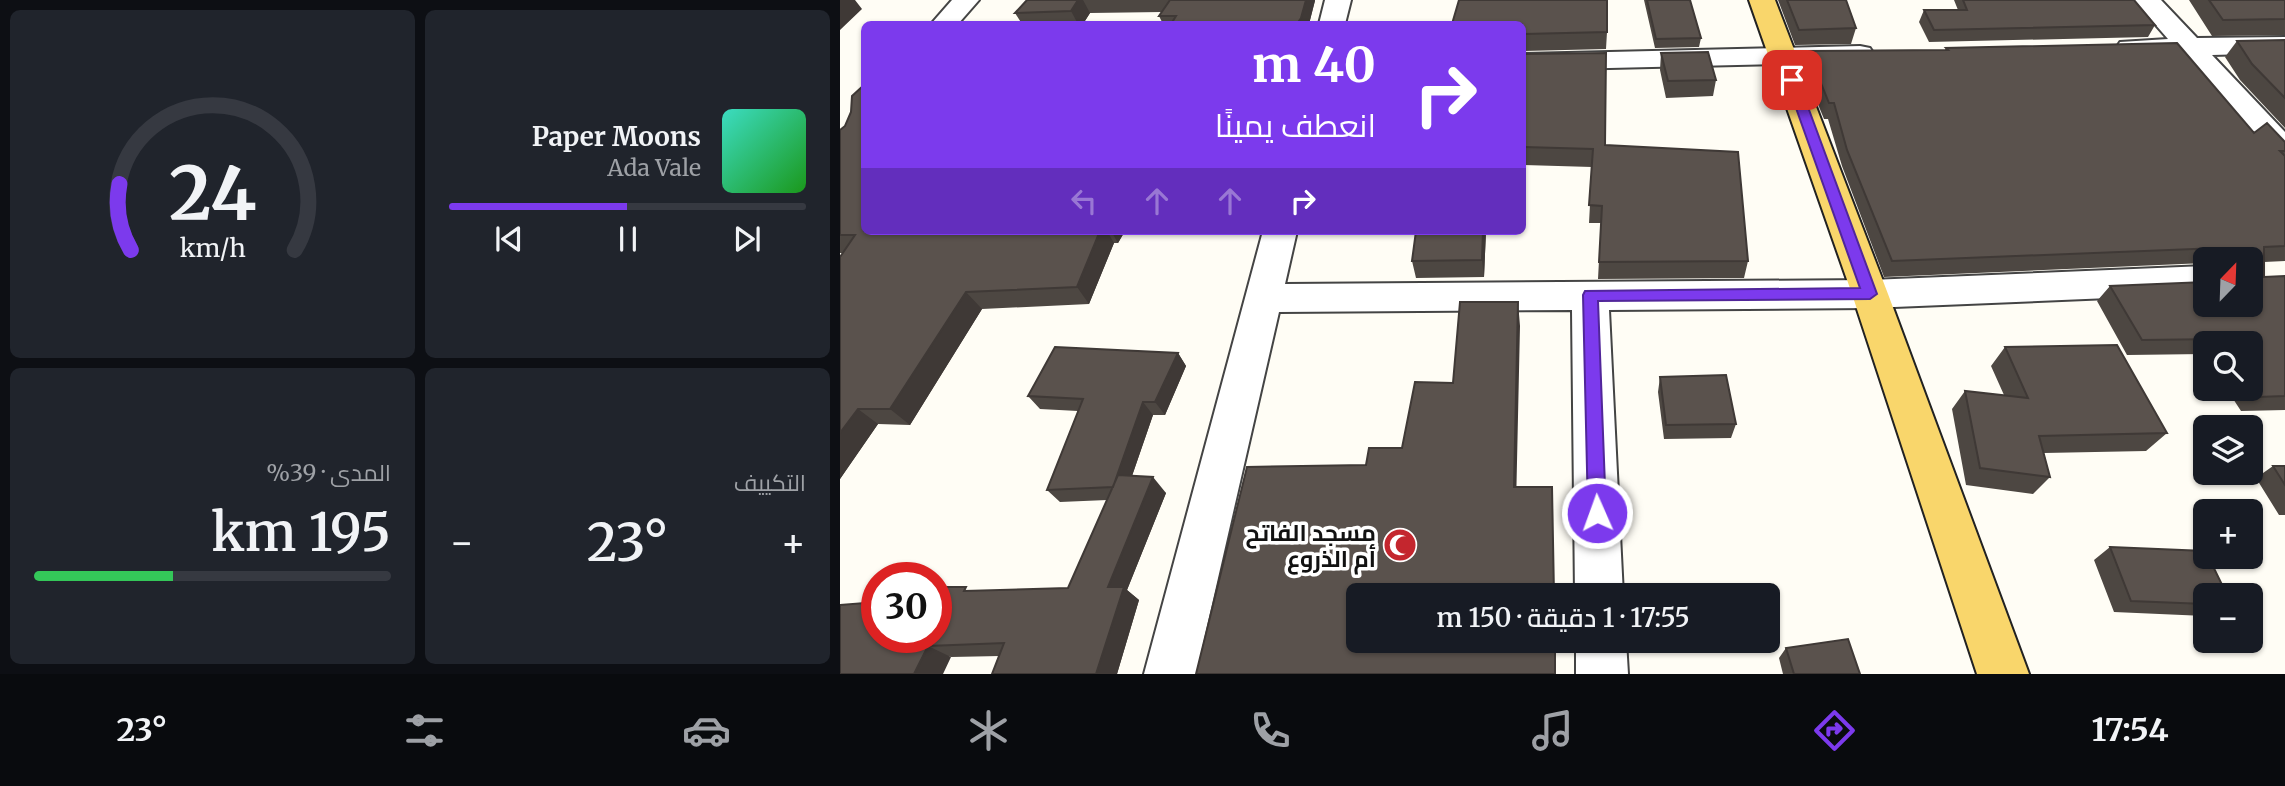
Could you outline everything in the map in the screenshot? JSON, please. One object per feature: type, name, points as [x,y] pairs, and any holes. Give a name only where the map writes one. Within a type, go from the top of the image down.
[{"type":"main road","points":[[1762,0],[1870,294],[2003,674]]},
{"type":"street","points":[[947,21],[966,0]]},
{"type":"street","points":[[1333,21],[1338,0]]},
{"type":"street","points":[[2147,0],[2285,151]]},
{"type":"street","points":[[2105,49],[2285,45]]},
{"type":"street","points":[[1526,62],[1882,54]]},
{"type":"street","points":[[1170,674],[1279,235]]},
{"type":"street","points":[[1264,298],[1870,294],[2193,281]]},
{"type":"street","points":[[1590,295],[1599,583]]},
{"type":"street","points":[[1601,653],[1602,674]]},
{"type":"building","points":[[1027,0],[1078,0],[1071,11],[1015,13]]},
{"type":"building","points":[[1170,0],[1306,0],[1299,21],[1173,21],[1176,16],[1159,16]]},
{"type":"building","points":[[1459,0],[1607,0],[1607,32],[1526,34],[1526,21],[1453,21]]},
{"type":"building","points":[[1647,0],[1690,0],[1701,38],[1656,39]]},
{"type":"building","points":[[1787,0],[1846,0],[1856,28],[1799,30]]},
{"type":"building","points":[[1963,0],[2134,0],[2155,25],[1934,30],[1924,10],[1967,10]]},
{"type":"building","points":[[2209,0],[2285,0],[2285,19],[2223,20]]},
{"type":"building","points":[[2285,40],[2285,98],[2252,64],[2237,41]]},
{"type":"building","points":[[2177,43],[2254,133],[2267,123],[2285,142],[2285,151],[2280,151],[2285,156],[2285,246],[2264,247],[2264,277],[2285,276],[2285,396],[2263,397],[2263,331],[2193,331],[2193,339],[2142,340],[2110,286],[2193,283],[2193,317],[2263,317],[2263,247],[2193,247],[1892,261],[1847,150],[1834,103],[1829,103],[1808,51],[1948,50],[1946,48]]},
{"type":"building","points":[[1708,52],[1716,80],[1668,81],[1661,53]]},
{"type":"building","points":[[1606,53],[1605,145],[1738,152],[1748,261],[1599,262],[1602,206],[1589,205],[1593,149],[1526,147],[1526,54]]},
{"type":"building","points":[[861,88],[861,235],[1098,235],[1077,287],[966,292],[890,409],[858,409],[840,433],[840,257],[855,235],[840,235],[840,130],[845,126],[851,112],[852,96]]},
{"type":"building","points":[[1415,235],[1483,235],[1482,260],[1412,261]]},
{"type":"building","name":"مسجد الفاتح أم الذروع","points":[[1460,302],[1518,302],[1514,487],[1552,487],[1554,583],[1346,583],[1346,653],[1555,653],[1555,674],[1196,674],[1247,467],[1366,465],[1369,448],[1402,448],[1415,382],[1453,383]]},
{"type":"building","points":[[2117,345],[2167,433],[2039,436],[2050,477],[1980,468],[1965,391],[2028,398],[2005,347]]},
{"type":"building","points":[[1055,347],[1178,353],[1155,402],[1143,402],[1113,487],[1047,490],[1083,399],[1028,396]]},
{"type":"building","points":[[1726,375],[1736,424],[1666,425],[1660,377]]},
{"type":"building","points":[[2273,466],[2285,466],[2285,485]]},
{"type":"building","points":[[1118,475],[1153,477],[1108,587],[1124,587],[1096,674],[992,674],[1004,643],[952,645],[952,587],[966,587],[964,591],[1068,588]]},
{"type":"building","points":[[2110,547],[2193,550],[2193,569],[2214,569],[2221,583],[2193,583],[2193,604],[2131,601]]},
{"type":"building","points":[[861,603],[861,653],[924,653],[914,674],[840,674],[840,605]]},
{"type":"building","points":[[1848,639],[1860,674],[1794,674],[1786,648]]},
{"type":"place","name":"مسجد الفاتح أم الذروع","points":[[1400,545]]},
{"type":"route","points":[[1597,513],[1590,295],[1870,294],[1792,80]]}]
